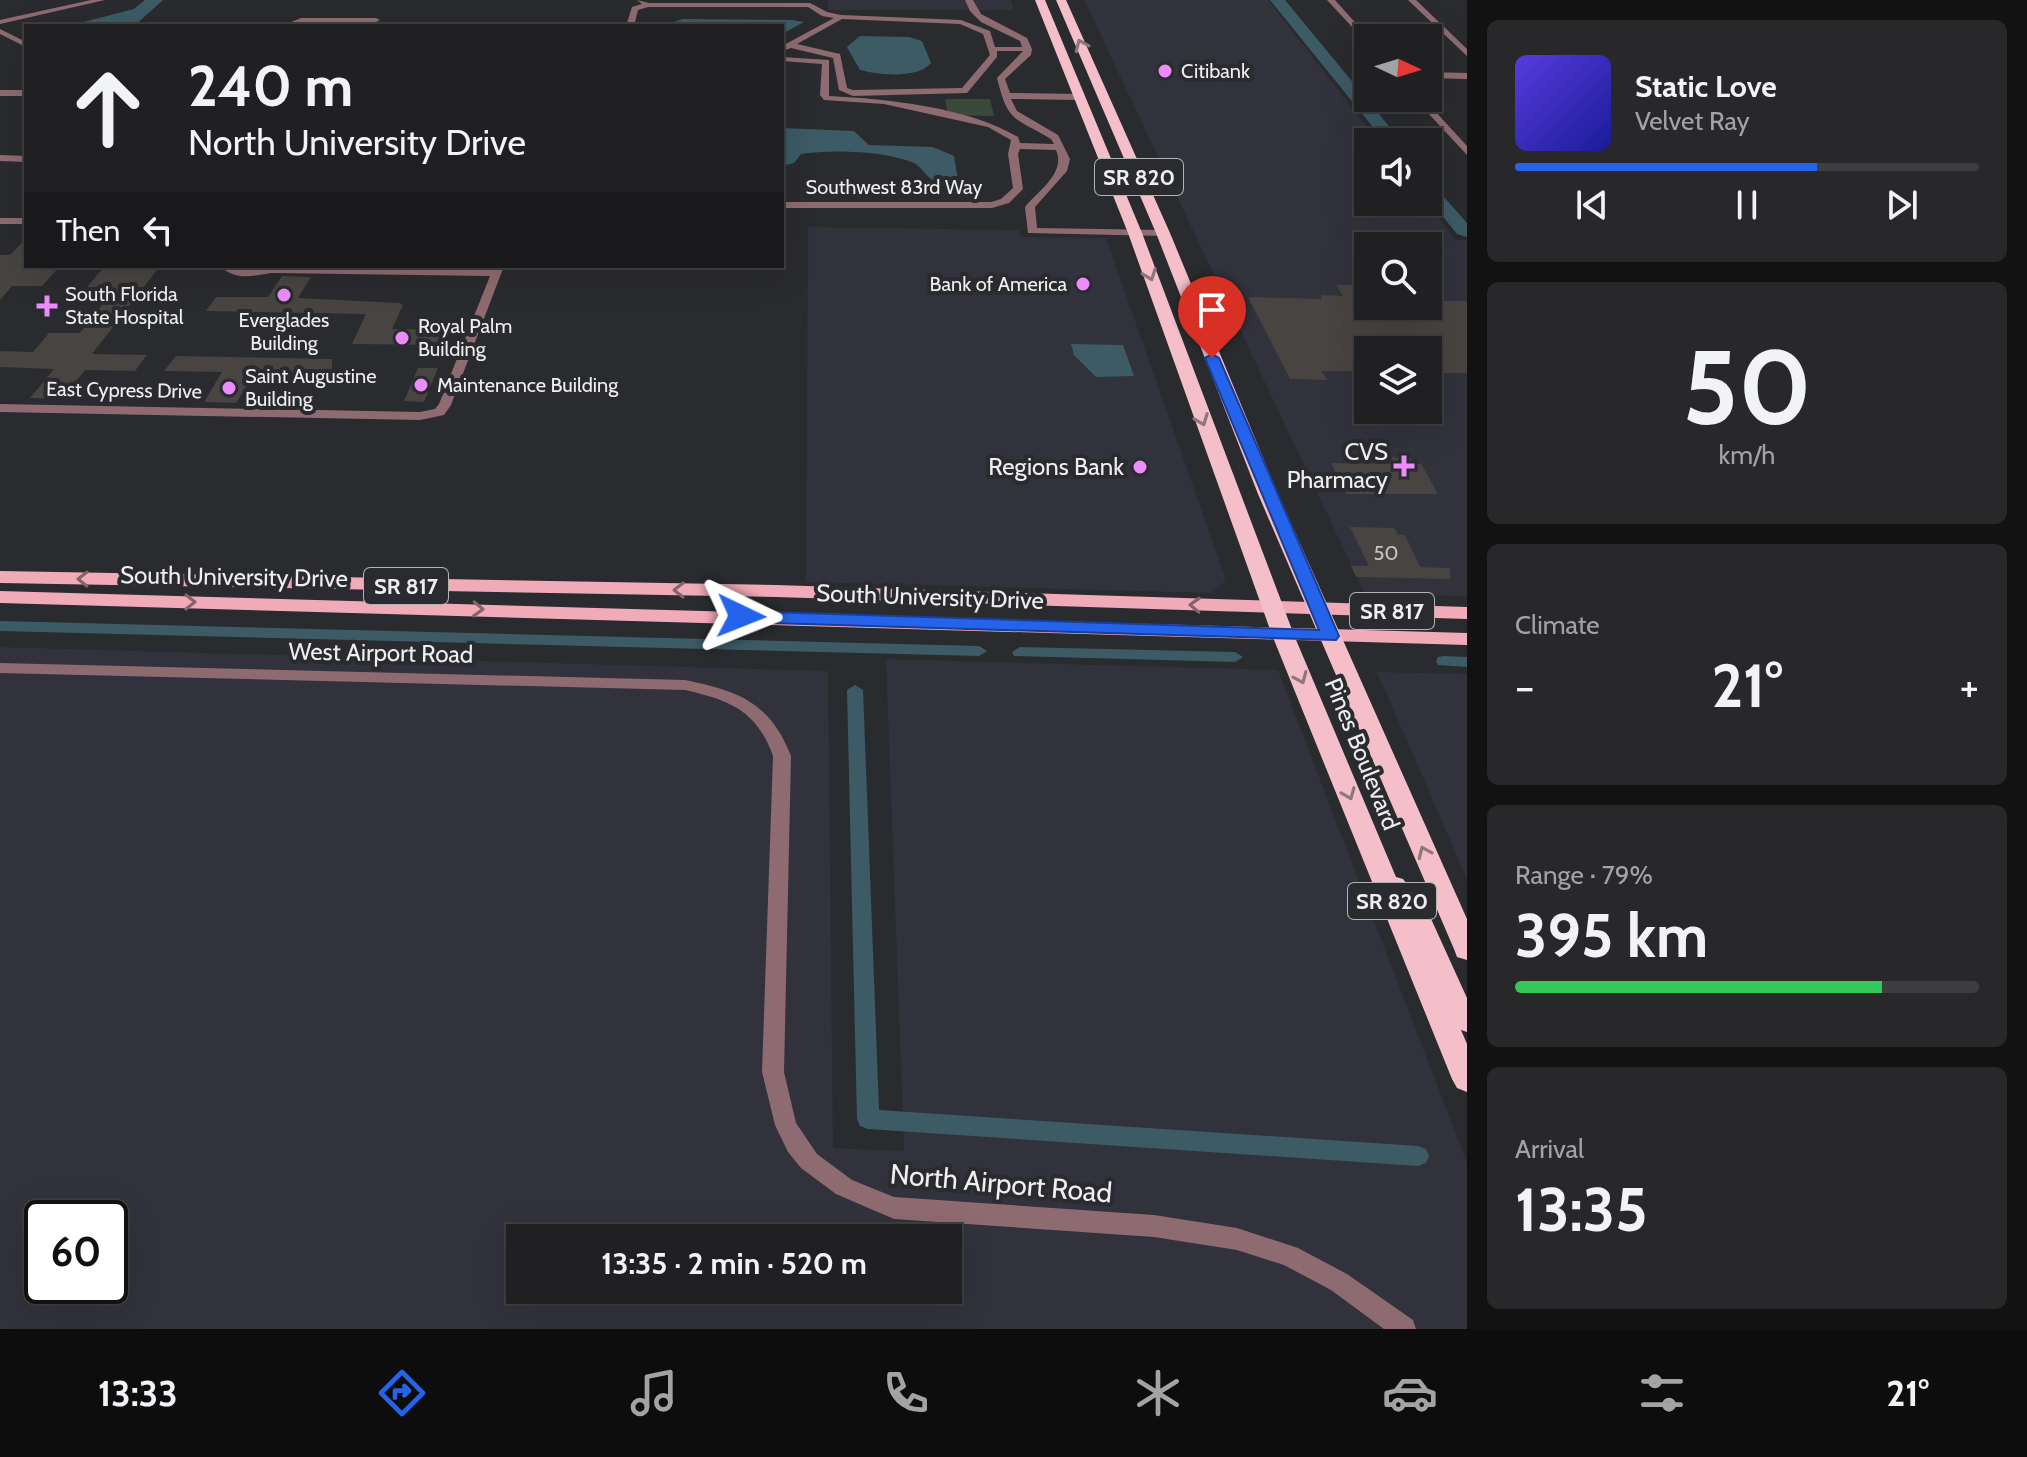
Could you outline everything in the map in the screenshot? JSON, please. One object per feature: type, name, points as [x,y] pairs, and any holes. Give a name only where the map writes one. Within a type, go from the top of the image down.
[{"type":"highway","name":"Pines Boulevard","points":[[1040,0],[1135,233],[1190,390],[1283,635],[1378,867],[1414,910],[1451,997],[1462,1035]]},
{"type":"highway","name":"Pines Boulevard","points":[[1061,0],[1163,233],[1236,419],[1317,609],[1467,949]]},
{"type":"highway","points":[[1055,39],[1072,56],[1083,77],[1098,84]]},
{"type":"highway","points":[[1077,97],[1097,107],[1119,146],[1127,151]]},
{"type":"highway","points":[[1165,318],[1180,327],[1196,370],[1204,382],[1223,387]]},
{"type":"highway","points":[[1190,390],[1212,396],[1236,419]]},
{"type":"highway","points":[[1462,1035],[1467,1079]]},
{"type":"main road","name":"South University Drive","points":[[0,577],[776,591],[1273,608]]},
{"type":"main road","name":"South University Drive","points":[[0,597],[709,615],[1283,635]]},
{"type":"main road","name":"SR 817","points":[[1273,608],[1467,613]]},
{"type":"main road","name":"SR 817","points":[[1283,635],[1467,639]]},
{"type":"street","points":[[0,22],[101,0]]},
{"type":"street","points":[[969,0],[974,15],[981,21],[1020,38],[1027,47],[1025,58],[1001,78],[1005,96],[1013,113],[1055,137],[1060,147],[1064,169],[1030,207],[1032,231],[1163,233]]},
{"type":"street","points":[[1331,0],[1354,26]]},
{"type":"street","points":[[1412,0],[1467,54]]},
{"type":"street","points":[[631,24],[635,9],[644,3],[810,5],[825,14],[841,17],[961,22],[981,27],[992,47],[992,60],[964,91],[848,92],[843,90],[837,56],[786,47]]},
{"type":"street","points":[[786,47],[841,17]]},
{"type":"street","points":[[291,24],[301,20],[376,20]]},
{"type":"street","points":[[0,31],[24,44]]},
{"type":"street","points":[[992,47],[1027,47]]},
{"type":"street","points":[[784,59],[826,62],[824,95],[827,98],[884,101],[991,125],[1015,139],[1016,146],[1060,147]]},
{"type":"street","points":[[1442,75],[1467,76]]},
{"type":"street","points":[[0,93],[24,93]]},
{"type":"street","points":[[1005,96],[1077,97]]},
{"type":"street","points":[[1431,112],[1467,152]]},
{"type":"street","name":"Southwest 83rd Way","points":[[784,205],[992,205],[1005,201],[1018,189],[1013,154],[1016,146]]},
{"type":"street","points":[[0,158],[24,159]]},
{"type":"street","points":[[0,221],[24,221]]},
{"type":"street","points":[[228,268],[248,274],[271,270],[498,270]]},
{"type":"street","name":"East Cypress Drive","points":[[0,408],[420,416],[439,412],[445,405],[498,270]]},
{"type":"street","name":"West Airport Road","points":[[0,668],[685,685],[721,692],[755,711]]},
{"type":"street","name":"North Airport Road","points":[[755,711],[777,737],[782,756],[773,1072],[779,1111],[790,1137],[808,1162],[853,1194],[894,1208],[1154,1226],[1237,1239],[1290,1256],[1339,1282],[1404,1329]]},
{"type":"shaded area","points":[[828,0],[1011,0],[1014,10],[828,10]]},
{"type":"shaded area","points":[[1084,0],[1268,0],[1368,128],[1354,128],[1354,216],[1437,216],[1456,240],[1467,240],[1467,596],[1365,594]]},
{"type":"shaded area","points":[[808,227],[1019,230],[1020,237],[1106,238],[1226,580],[1212,593],[806,582]]},
{"type":"shaded area","points":[[0,647],[828,671],[833,1148],[904,1151],[886,659],[1278,670],[1467,1163],[1467,1329],[0,1329]]},
{"type":"shaded area","points":[[1377,672],[1467,674],[1467,879]]},
{"type":"green space","points":[[945,99],[990,99],[994,116],[948,115]]},
{"type":"water","points":[[145,0],[163,0],[136,24],[76,24],[134,9]]},
{"type":"water","points":[[1270,0],[1285,0],[1354,84],[1354,104]]},
{"type":"water","points":[[683,19],[804,22],[784,33],[784,24],[674,22]]},
{"type":"water","points":[[860,36],[909,37],[922,41],[931,63],[908,74],[860,70],[847,47]]},
{"type":"water","points":[[1361,112],[1377,112],[1390,128],[1374,128]]},
{"type":"water","points":[[784,128],[854,131],[869,145],[933,147],[954,156],[958,180],[933,180],[914,163],[859,152],[801,154],[794,163],[784,166]]},
{"type":"water","points":[[1442,195],[1467,223],[1467,237],[1457,234],[1442,215]]},
{"type":"water","points":[[1071,344],[1123,345],[1134,376],[1096,377],[1074,355]]},
{"type":"building","points":[[24,241],[24,268],[58,268],[42,286],[12,286],[0,300],[0,255],[10,255]]},
{"type":"building","points":[[103,268],[158,268],[92,354],[147,355],[135,371],[85,370],[62,399],[30,398],[54,369],[0,367],[0,351],[33,352],[49,333],[80,333],[115,288],[87,287]]},
{"type":"building","points":[[282,276],[311,277],[298,298],[399,303],[403,305],[392,329],[447,330],[441,345],[352,344],[366,314],[206,311],[216,297],[268,297]]},
{"type":"building","points":[[1336,285],[1354,285],[1354,320],[1442,320],[1442,298],[1444,301],[1467,301],[1467,373],[1442,373],[1442,336],[1354,336],[1354,371],[1321,371],[1327,380],[1290,379],[1248,297],[1322,299],[1321,295],[1343,296]]},
{"type":"building","name":"Saint Augustine Building","points":[[176,356],[332,359],[332,371],[255,374],[236,403],[204,402],[222,372],[164,371]]},
{"type":"building","name":"Maintenance Building","points":[[418,368],[438,368],[424,402],[404,401]]},
{"type":"building","name":"CVS Pharmacy","points":[[1391,457],[1410,458],[1414,464],[1421,464],[1438,494],[1346,494],[1331,463],[1395,464]]},
{"type":"building","points":[[1350,527],[1394,528],[1398,535],[1405,535],[1420,567],[1450,568],[1450,579],[1356,577],[1351,566],[1369,566]]},
{"type":"waterway","points":[[0,626],[979,651]]},
{"type":"waterway","points":[[1020,652],[1235,657]]},
{"type":"waterway","points":[[1444,661],[1467,662]]},
{"type":"waterway","points":[[855,690],[868,1119],[1418,1156]]},
{"type":"place","name":"Citibank","points":[[1165,71]]},
{"type":"place","name":"Bank of America","points":[[1083,284]]},
{"type":"place","name":"Everglades Building","points":[[284,295]]},
{"type":"place","name":"South Florida State Hospital","points":[[47,306]]},
{"type":"place","name":"Royal Palm Building","points":[[402,338]]},
{"type":"place","name":"Maintenance Building","points":[[421,385]]},
{"type":"place","name":"Saint Augustine Building","points":[[229,388]]},
{"type":"place","name":"CVS Pharmacy","points":[[1404,466]]},
{"type":"place","name":"Regions Bank","points":[[1140,467]]},
{"type":"route","points":[[741,616],[1330,636],[1212,358]]}]
